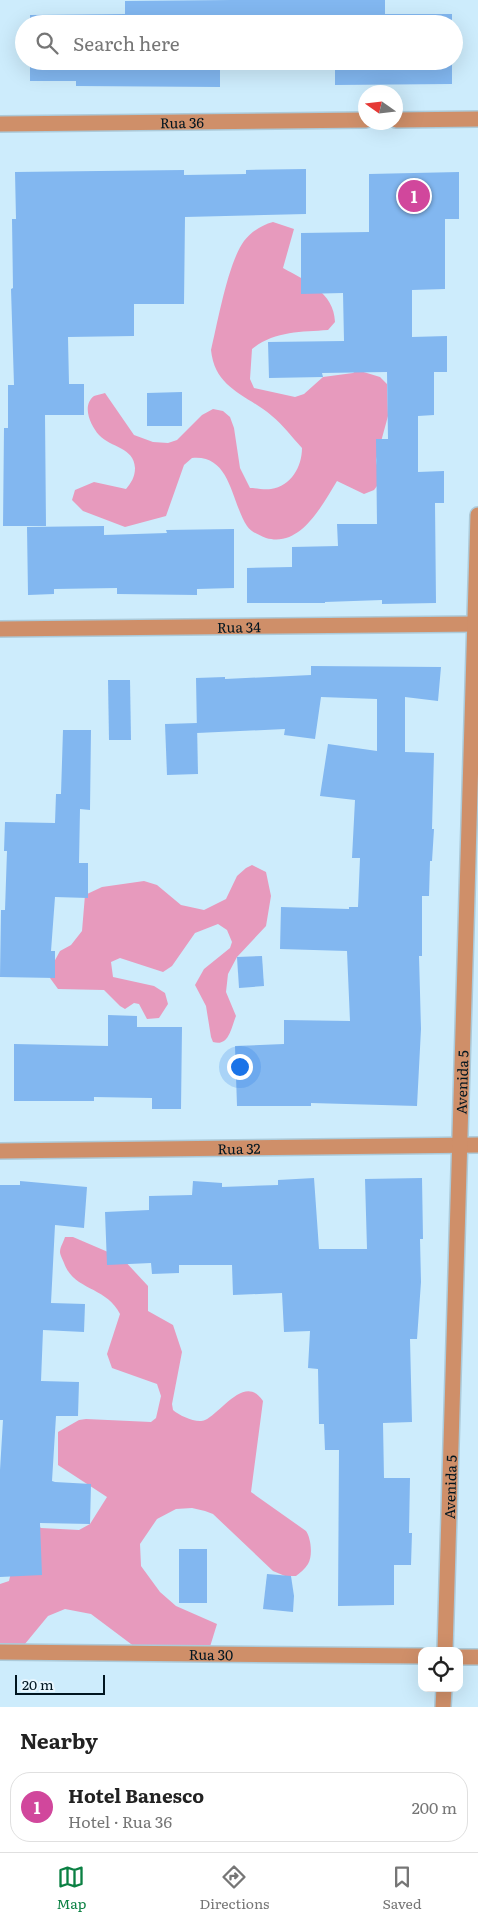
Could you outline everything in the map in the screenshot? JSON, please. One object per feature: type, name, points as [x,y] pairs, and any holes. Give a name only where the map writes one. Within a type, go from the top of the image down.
[{"type":"street","points":[[403,120],[478,119]]},
{"type":"street","name":"Rua 36","points":[[0,124],[358,120]]},
{"type":"street","name":"Avenida 5","points":[[445,1647],[478,515]]},
{"type":"street","name":"Rua 34","points":[[0,629],[476,624]]},
{"type":"street","name":"Rua 32","points":[[0,1152],[478,1145]]},
{"type":"street","name":"Rua 30","points":[[0,1652],[418,1656]]},
{"type":"street","points":[[463,1657],[478,1657]]},
{"type":"street","points":[[443,1707],[444,1692]]},
{"type":"shaded area","points":[[273,222],[294,229],[283,268],[309,283],[324,295],[330,303],[335,322],[328,330],[298,332],[260,343],[252,349],[250,379],[254,388],[295,397],[304,394],[323,377],[353,373],[357,370],[380,377],[387,384],[388,416],[376,460],[380,482],[374,490],[364,494],[337,481],[317,512],[300,531],[290,537],[278,539],[266,538],[255,533],[247,526],[222,471],[215,464],[205,459],[192,458],[184,465],[166,516],[125,527],[83,511],[72,500],[75,490],[94,482],[126,489],[134,474],[134,461],[131,456],[99,435],[90,421],[88,405],[90,400],[94,396],[105,393],[134,435],[153,442],[168,443],[177,440],[202,415],[213,409],[223,411],[230,417],[234,428],[240,468],[250,488],[268,489],[278,487],[290,480],[294,475],[300,462],[302,448],[272,416],[225,382],[214,363],[211,350],[228,278],[238,251],[247,237],[254,231]]},
{"type":"shaded area","points":[[252,865],[266,872],[271,896],[266,926],[237,957],[228,974],[226,992],[236,1016],[229,1035],[223,1042],[213,1042],[206,1006],[195,985],[204,969],[230,948],[232,942],[227,930],[218,924],[195,933],[172,966],[163,972],[120,958],[111,962],[113,977],[154,986],[165,993],[168,1004],[159,1018],[147,1019],[139,1004],[134,1003],[125,1009],[104,990],[58,989],[50,978],[54,962],[60,951],[71,945],[82,931],[85,895],[102,887],[144,881],[157,885],[181,905],[204,910],[226,899],[237,876]]},
{"type":"shaded area","points":[[65,1237],[73,1237],[122,1258],[148,1286],[148,1311],[173,1325],[182,1352],[172,1404],[173,1410],[189,1419],[202,1421],[241,1393],[249,1391],[256,1393],[263,1401],[251,1492],[306,1531],[311,1552],[310,1561],[305,1568],[296,1576],[285,1576],[273,1571],[213,1514],[192,1508],[176,1509],[157,1519],[140,1544],[141,1566],[160,1592],[176,1606],[217,1624],[209,1650],[135,1647],[91,1614],[65,1609],[48,1616],[15,1656],[0,1659],[0,1584],[9,1581],[16,1551],[0,1498],[41,1528],[79,1530],[90,1524],[107,1497],[58,1465],[58,1432],[79,1420],[86,1419],[151,1422],[156,1418],[161,1396],[157,1384],[112,1368],[107,1354],[120,1314],[107,1298],[82,1284],[69,1272],[60,1252]]},
{"type":"building","points":[[385,0],[385,14],[452,15],[30,15],[125,14],[125,1]]},
{"type":"building","points":[[30,70],[220,70],[220,87],[76,86],[76,81],[30,81]]},
{"type":"building","points":[[335,70],[452,70],[452,84],[335,85]]},
{"type":"building","points":[[306,169],[306,214],[185,217],[184,304],[134,304],[134,336],[68,337],[69,384],[84,384],[84,415],[45,415],[46,526],[3,526],[4,428],[8,428],[8,385],[14,385],[11,289],[13,288],[12,219],[16,219],[15,172],[184,170],[184,175],[246,174],[246,170]]},
{"type":"building","points":[[459,172],[459,219],[445,219],[445,289],[412,290],[412,337],[447,336],[447,372],[434,372],[434,415],[418,416],[418,472],[444,471],[444,503],[435,503],[436,603],[382,604],[382,600],[325,603],[247,603],[247,568],[292,567],[292,547],[338,546],[337,524],[377,524],[376,439],[388,439],[387,372],[322,373],[323,377],[269,378],[268,342],[344,341],[343,293],[301,294],[301,233],[369,232],[369,174]]},
{"type":"building","points":[[182,392],[182,426],[147,426],[147,393]]},
{"type":"building","points":[[104,526],[104,535],[167,533],[166,530],[234,529],[234,588],[197,589],[197,595],[117,594],[117,588],[54,589],[54,594],[28,595],[27,527]]},
{"type":"building","points":[[311,666],[441,667],[438,701],[405,697],[405,752],[434,753],[432,861],[430,861],[429,896],[422,896],[422,956],[419,956],[421,1029],[417,1106],[311,1103],[311,1106],[237,1106],[235,1046],[284,1044],[284,1020],[350,1021],[347,951],[280,949],[281,907],[349,909],[349,907],[358,907],[360,858],[352,858],[355,800],[320,796],[328,744],[377,751],[377,699],[321,697],[315,739],[284,735],[285,729],[197,733],[196,678],[225,677],[225,679],[311,675]]},
{"type":"building","points":[[108,680],[130,680],[131,740],[109,740]]},
{"type":"building","points":[[197,723],[198,774],[167,775],[165,724]]},
{"type":"building","points":[[63,730],[91,730],[90,810],[80,809],[79,863],[88,863],[88,898],[55,897],[51,951],[55,951],[55,978],[0,977],[1,910],[5,910],[7,851],[4,851],[5,822],[55,823],[56,794],[61,794]]},
{"type":"building","points":[[262,956],[264,986],[239,988],[237,957]]},
{"type":"building","points":[[108,1015],[137,1016],[137,1027],[182,1027],[181,1109],[152,1109],[152,1098],[94,1097],[94,1101],[14,1101],[14,1044],[108,1046]]},
{"type":"building","points":[[314,1178],[319,1249],[367,1249],[365,1179],[422,1178],[423,1239],[420,1239],[421,1282],[417,1339],[410,1339],[412,1422],[383,1423],[384,1478],[410,1478],[409,1533],[412,1533],[411,1565],[394,1565],[394,1605],[338,1606],[339,1450],[325,1450],[324,1424],[319,1424],[318,1369],[308,1368],[310,1331],[284,1332],[282,1293],[233,1295],[232,1265],[179,1265],[179,1273],[152,1274],[151,1263],[107,1265],[105,1212],[149,1210],[149,1196],[192,1195],[193,1181],[222,1183],[222,1187],[278,1185],[278,1180]]},
{"type":"building","points":[[20,1181],[87,1187],[84,1228],[55,1225],[51,1303],[85,1304],[84,1332],[43,1330],[41,1381],[79,1382],[78,1416],[56,1416],[52,1481],[91,1484],[90,1524],[40,1523],[42,1575],[0,1577],[0,1470],[3,1420],[0,1420],[0,1185],[20,1185]]},
{"type":"building","points":[[179,1549],[207,1549],[207,1603],[179,1603]]},
{"type":"building","points":[[267,1574],[291,1576],[294,1596],[293,1612],[263,1609]]},
{"type":"place","name":"Hotel Banesco","points":[[414,196]]}]
